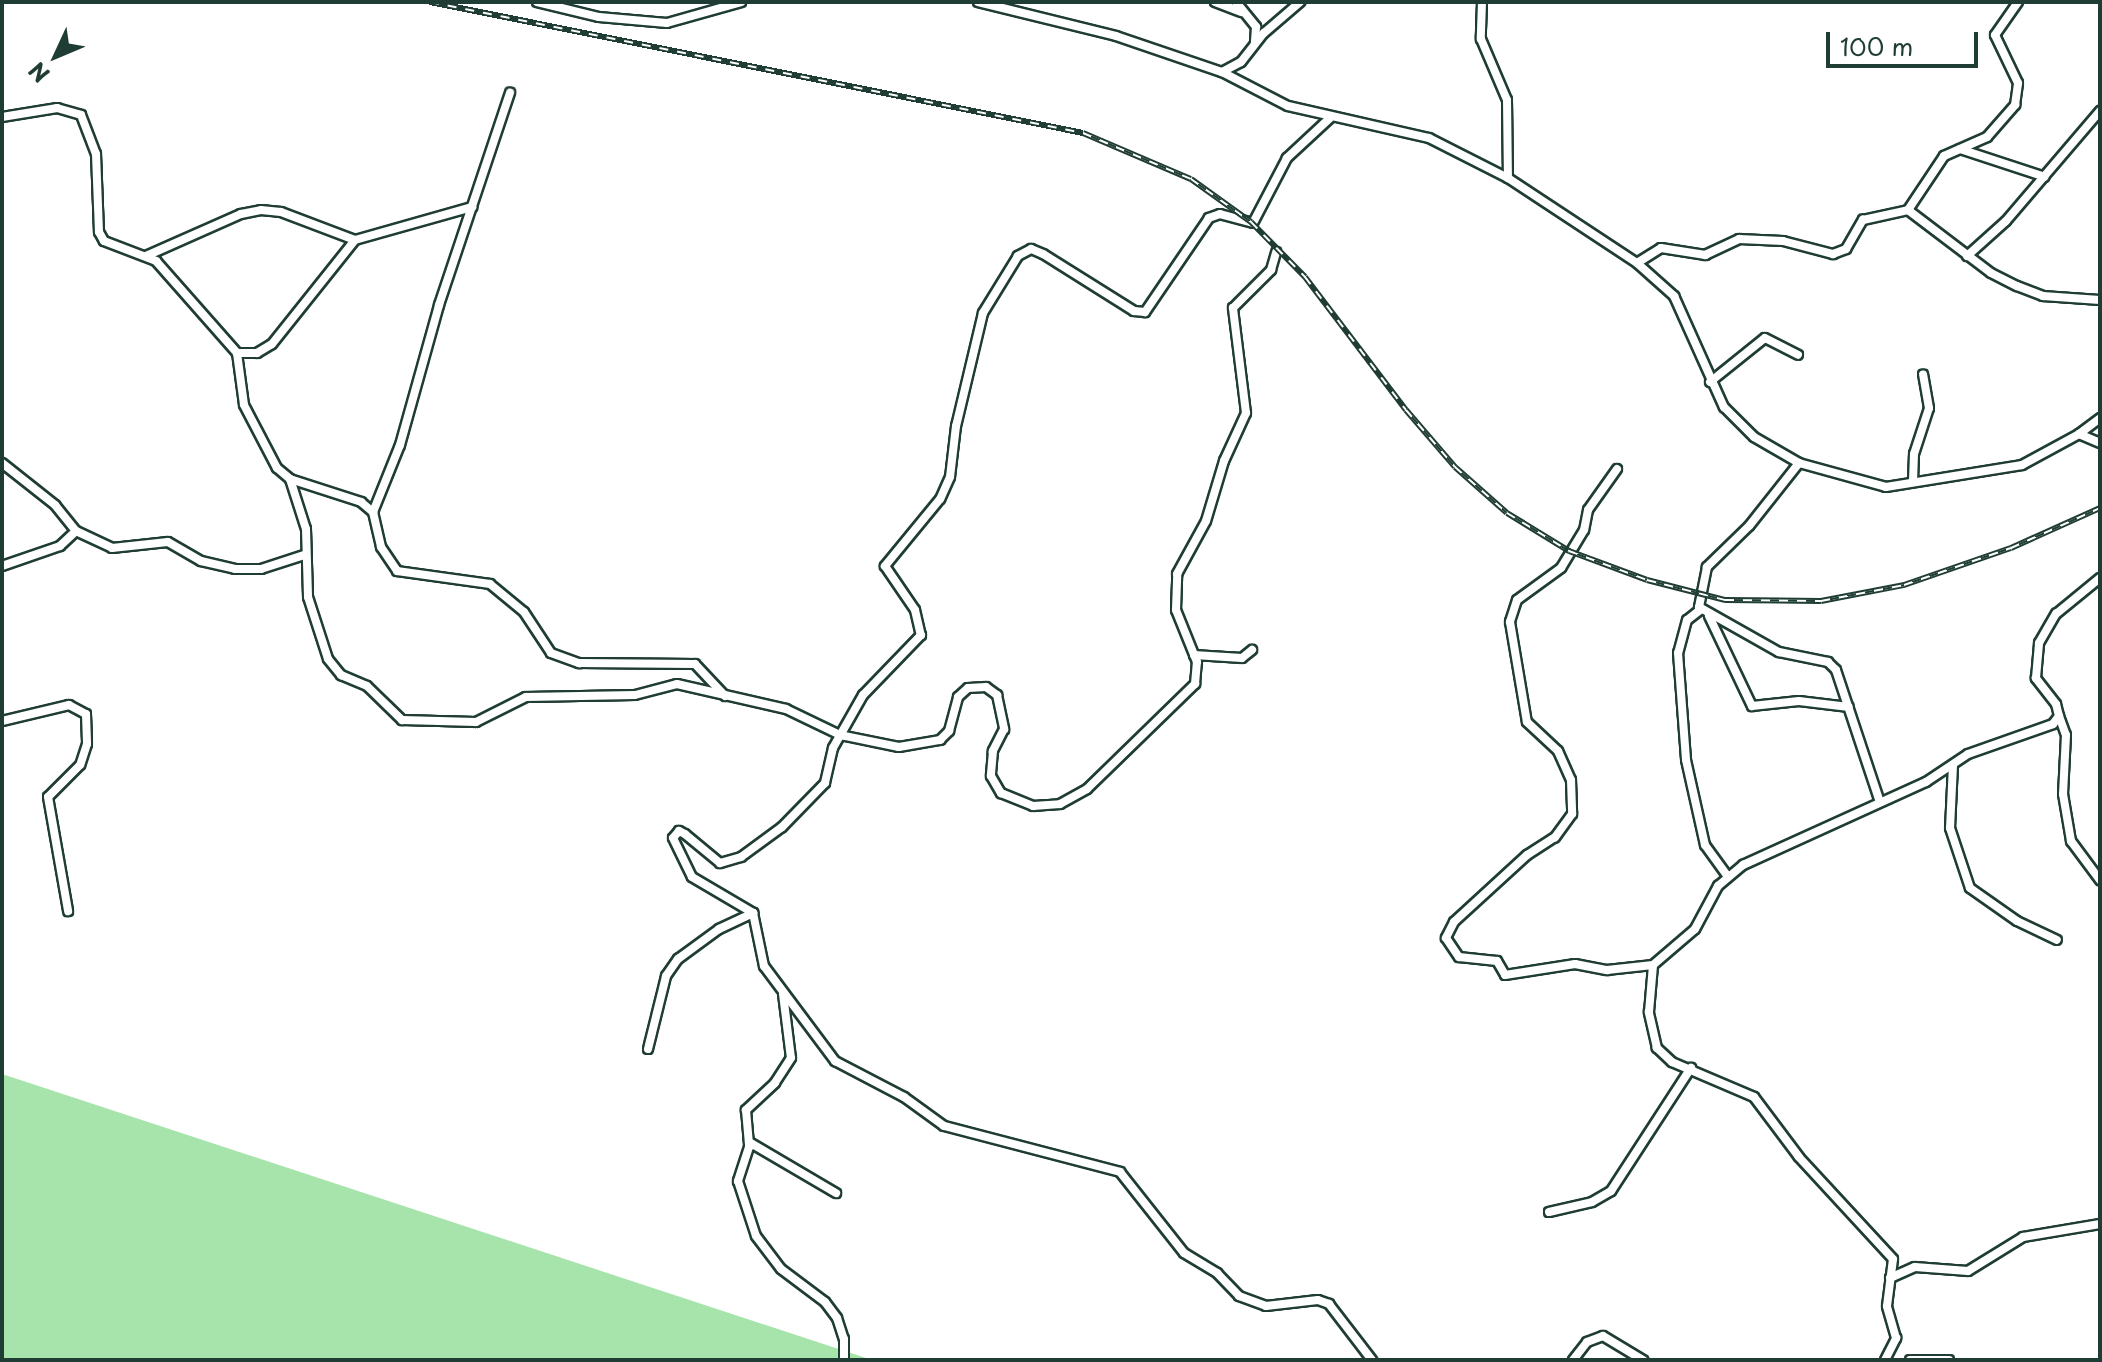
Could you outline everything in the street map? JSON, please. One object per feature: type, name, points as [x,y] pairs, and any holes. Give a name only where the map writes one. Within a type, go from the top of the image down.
[{"type":"street","points":[[537,2],[599,17],[667,23],[741,2]]},
{"type":"street","points":[[978,2],[1116,36],[1222,72],[1288,106],[1330,118],[1429,138],[1508,178],[1637,263],[1683,310],[1710,382],[1740,425],[1799,463],[1886,487],[2022,465],[2079,434],[2100,418]]},
{"type":"street","points":[[1215,2],[1242,12]]},
{"type":"street","points":[[1236,2],[1256,27],[1255,44]]},
{"type":"street","points":[[1222,72],[1241,62],[1255,44],[1300,2]]},
{"type":"street","points":[[1482,2],[1481,39],[1507,100],[1508,178]]},
{"type":"street","points":[[1637,263],[1661,248],[1705,255],[1739,239],[1783,241],[1833,254],[1846,249],[1863,220],[1908,210],[1936,165],[1994,131],[2019,97],[2018,83],[1995,35],[2018,2]]},
{"type":"street","points":[[510,93],[400,445],[373,512],[381,547],[397,571],[490,584],[524,612],[551,653],[579,663],[695,664],[726,697]]},
{"type":"street","points":[[2,117],[57,108],[81,115],[98,165],[99,232],[112,247],[146,256],[170,274],[237,353],[244,405],[257,436],[290,479],[303,510],[308,597],[333,669],[367,686],[402,720],[476,722],[534,695],[604,697],[677,684],[786,709],[840,735],[899,747],[940,740],[949,731],[958,697],[968,688],[986,687],[997,695],[1004,729],[993,751],[991,776],[1001,793],[1033,806],[1060,804],[1087,789],[1146,728],[1187,697],[1195,684],[1194,655],[1176,610],[1177,574],[1206,521],[1224,461],[1246,413],[1233,308],[1271,270],[1276,252]]},
{"type":"street","points":[[1967,256],[2045,177],[2100,111]]},
{"type":"street","points":[[1330,118],[1287,158],[1253,223],[1220,214],[1209,218],[1145,312],[1134,311],[1031,249],[1001,277],[983,313],[969,367],[950,477],[931,515],[885,566],[915,610],[921,635],[887,665],[840,735],[817,794],[741,857],[716,862],[685,834],[679,831],[673,838],[692,877],[753,913],[761,960],[826,1050],[848,1071],[888,1087],[944,1126],[1120,1172],[1184,1253],[1217,1273],[1239,1296],[1266,1306],[1318,1300],[1329,1304],[1372,1360]]},
{"type":"street","points":[[1960,149],[2045,177]]},
{"type":"street","points":[[237,353],[257,353],[272,344],[355,240],[472,207]]},
{"type":"street","points":[[146,256],[261,210],[291,215],[355,240]]},
{"type":"street","points":[[1908,210],[1991,273],[2043,296],[2100,300]]},
{"type":"street","points":[[1710,382],[1765,338],[1798,355]]},
{"type":"street","points":[[1913,482],[1914,454],[1929,408],[1923,375]]},
{"type":"street","points":[[2079,434],[2100,443]]},
{"type":"street","points":[[2,463],[55,505],[76,531],[112,548],[168,542],[201,561],[235,569],[261,569],[304,555]]},
{"type":"street","points":[[1700,610],[1698,593],[1707,567],[1749,526],[1799,463]]},
{"type":"street","points":[[1617,469],[1588,510],[1584,530],[1561,568],[1517,600],[1510,622],[1527,722],[1558,751],[1571,780],[1572,814],[1555,837],[1527,855],[1454,922],[1446,938],[1459,957],[1497,961],[1505,975],[1575,964],[1607,970],[1653,965],[1695,929],[1709,899],[1728,877],[1769,849],[1880,802],[1983,747],[2045,728],[2059,716]]},
{"type":"street","points":[[290,479],[345,494],[373,512]]},
{"type":"street","points":[[2,566],[60,546],[76,531]]},
{"type":"street","points":[[2100,578],[2056,614],[2039,643],[2036,678],[2059,716],[2066,735],[2063,794],[2071,841],[2100,880]]},
{"type":"street","points":[[1700,610],[1779,652],[1828,662],[1849,707],[1880,802]]},
{"type":"street","points":[[1700,610],[1687,620],[1678,653],[1686,760],[1705,845],[1728,877]]},
{"type":"street","points":[[1709,615],[1752,706],[1799,701],[1849,707]]},
{"type":"street","points":[[1194,655],[1242,658],[1252,650]]},
{"type":"street","points":[[2,721],[69,705],[86,714],[87,744],[80,765],[48,797],[68,911]]},
{"type":"street","points":[[1953,765],[1950,828],[1970,888],[2017,921],[2057,940]]},
{"type":"street","points":[[648,1049],[666,976],[678,959],[719,929],[753,913]]},
{"type":"street","points":[[1653,965],[1653,1036],[1662,1054],[1732,1085],[1767,1111],[1799,1157],[1889,1253],[1894,1266],[1887,1306],[1896,1338],[1885,1360]]},
{"type":"street","points":[[782,989],[791,1058],[780,1077],[746,1110],[749,1142],[738,1178],[748,1223],[781,1269],[831,1308],[844,1339],[844,1360]]},
{"type":"street","points":[[1549,1212],[1592,1202],[1611,1191],[1656,1129],[1691,1068]]},
{"type":"street","points":[[749,1142],[836,1193]]},
{"type":"street","points":[[1890,1279],[1915,1267],[1968,1271],[2023,1237],[2100,1224]]},
{"type":"street","points":[[1573,1360],[1587,1342],[1603,1336],[1643,1360]]},
{"type":"street","points":[[1910,1360],[1949,1360]]},
{"type":"green space","points":[[2,1074],[872,1360],[2,1360]]},
{"type":"railway","points":[[430,2],[1083,133],[1191,179],[1251,222],[1305,277],[1406,410],[1455,467],[1507,513],[1569,551],[1647,580],[1725,600],[1821,601],[1904,585],[2011,548],[2100,508]]}]
